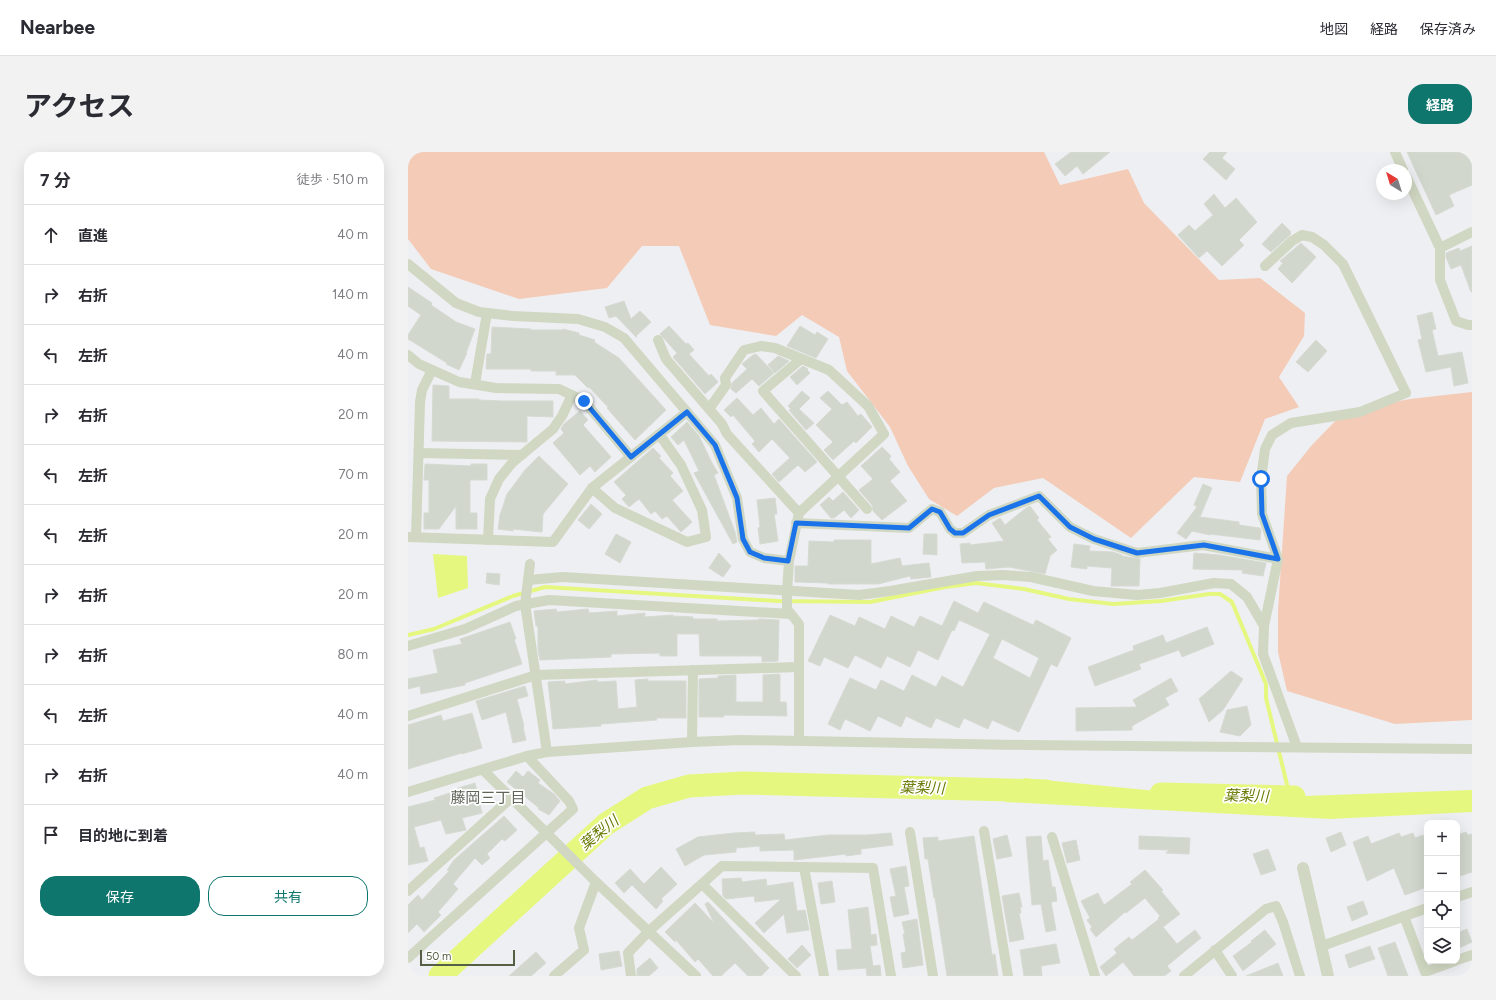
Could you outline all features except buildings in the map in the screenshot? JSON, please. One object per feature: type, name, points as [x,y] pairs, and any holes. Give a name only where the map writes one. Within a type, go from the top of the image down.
[{"type":"street","points":[[1395,152],[1400,164]]},
{"type":"street","points":[[1412,189],[1440,248],[1440,280],[1456,320],[1468,326],[1472,325]]},
{"type":"street","points":[[1440,248],[1472,232]]},
{"type":"street","points":[[1265,266],[1292,241],[1302,235],[1312,237],[1324,245],[1343,264],[1406,393],[1360,412],[1291,423],[1272,435],[1265,449],[1261,479],[1262,514],[1278,559],[1264,626],[1263,654],[1297,747]]},
{"type":"street","points":[[408,264],[456,303],[479,312],[578,319],[605,327],[624,338],[715,445],[737,498],[743,539],[750,552],[764,558],[788,561]]},
{"type":"street","points":[[476,384],[487,313]]},
{"type":"street","points":[[658,340],[666,359],[722,424],[727,434],[799,512]]},
{"type":"street","points":[[709,409],[726,385],[725,378],[744,350],[760,346],[775,348],[829,370],[868,406],[884,434],[799,512],[788,561],[787,592],[787,610],[799,624],[799,740]]},
{"type":"street","points":[[408,355],[419,364],[459,382],[496,388],[559,389],[584,401],[631,457]]},
{"type":"street","points":[[801,359],[763,391],[867,509]]},
{"type":"street","points":[[432,370],[422,390],[421,396],[419,454],[412,537],[552,542],[592,488],[687,412]]},
{"type":"street","points":[[488,540],[490,499],[499,479],[512,463],[553,429],[562,416],[572,395]]},
{"type":"street","points":[[592,488],[615,508],[687,542],[706,537],[702,510],[681,465],[659,434]]},
{"type":"street","points":[[419,454],[522,455]]},
{"type":"street","points":[[796,523],[909,528],[932,509],[940,512],[950,529],[955,533],[963,533],[989,515],[1039,496],[1070,527],[1094,539],[1137,553],[1204,545],[1278,559]]},
{"type":"street","points":[[530,564],[525,604],[547,752]]},
{"type":"street","points":[[528,580],[563,577],[787,592],[859,595],[890,592],[977,576],[1002,575],[1031,577],[1093,591],[1137,595],[1160,593],[1220,583],[1231,584],[1247,597],[1264,626]]},
{"type":"street","points":[[408,646],[465,629],[516,606],[549,600],[791,614]]},
{"type":"street","points":[[408,716],[536,675],[799,667]]},
{"type":"street","points":[[692,742],[693,670]]},
{"type":"street","points":[[408,792],[527,756],[547,752],[741,740],[1025,745],[1472,749]]},
{"type":"street","points":[[408,958],[573,809],[569,801],[527,756]]},
{"type":"street","points":[[483,770],[596,882],[696,976]]},
{"type":"street","points":[[408,891],[511,798]]},
{"type":"street","points":[[984,831],[1008,976]]},
{"type":"street","points":[[910,832],[933,976]]},
{"type":"street","points":[[1052,837],[1095,976]]},
{"type":"street","points":[[631,976],[628,953],[649,931],[722,866],[874,868],[891,976]]},
{"type":"street","points":[[804,867],[824,976]]},
{"type":"street","points":[[1303,868],[1328,976]]},
{"type":"street","points":[[554,976],[584,950],[579,928],[596,882]]},
{"type":"street","points":[[702,884],[796,976]]},
{"type":"street","points":[[1460,896],[1472,892]]},
{"type":"street","points":[[1184,976],[1266,908],[1276,906],[1283,922],[1300,976]]},
{"type":"street","points":[[1322,946],[1424,909]]},
{"type":"street","points":[[1404,916],[1425,972],[1448,964]]},
{"type":"street","points":[[1215,950],[1232,976]]},
{"type":"street","points":[[1460,960],[1472,955]]},
{"type":"shaded area","points":[[408,152],[1044,152],[1060,185],[1128,169],[1144,203],[1219,280],[1260,278],[1305,313],[1304,336],[1279,377],[1299,407],[1265,419],[1240,482],[1194,477],[1131,538],[1043,478],[994,488],[957,516],[929,499],[908,466],[890,427],[847,371],[839,337],[802,315],[776,336],[710,325],[679,246],[642,246],[607,288],[519,299],[431,269],[408,239]]},
{"type":"shaded area","points":[[1472,392],[1472,720],[1395,724],[1287,691],[1278,652],[1278,611],[1287,476],[1312,445],[1345,411],[1410,399]]},
{"type":"water","points":[[433,554],[467,556],[468,588],[438,598]]},
{"type":"water","points":[[1024,778],[1187,794],[1276,797],[1472,790],[1472,812],[1330,819],[1005,802]]},
{"type":"waterway","points":[[408,635],[434,629],[513,596],[545,587],[778,601],[870,602],[945,587],[976,583],[1024,589],[1069,599],[1113,604],[1161,601],[1209,594],[1220,594],[1232,602],[1266,684],[1266,698],[1290,797]]},
{"type":"waterway","name":"葉梨川","points":[[440,976],[606,824],[647,798],[689,786],[743,783],[1046,791]]},
{"type":"waterway","name":"葉梨川","points":[[1161,794],[1294,797]]},
{"type":"district","name":"藤岡三丁目","points":[[488,798]]},
{"type":"route","points":[[584,401],[631,457],[687,412],[715,445],[737,498],[743,539],[750,552],[764,558],[788,561],[796,523],[909,528],[932,509],[940,512],[950,529],[955,533],[963,533],[989,515],[1039,496],[1070,527],[1094,539],[1137,553],[1204,545],[1237,550],[1278,559],[1262,514],[1261,479]]}]
